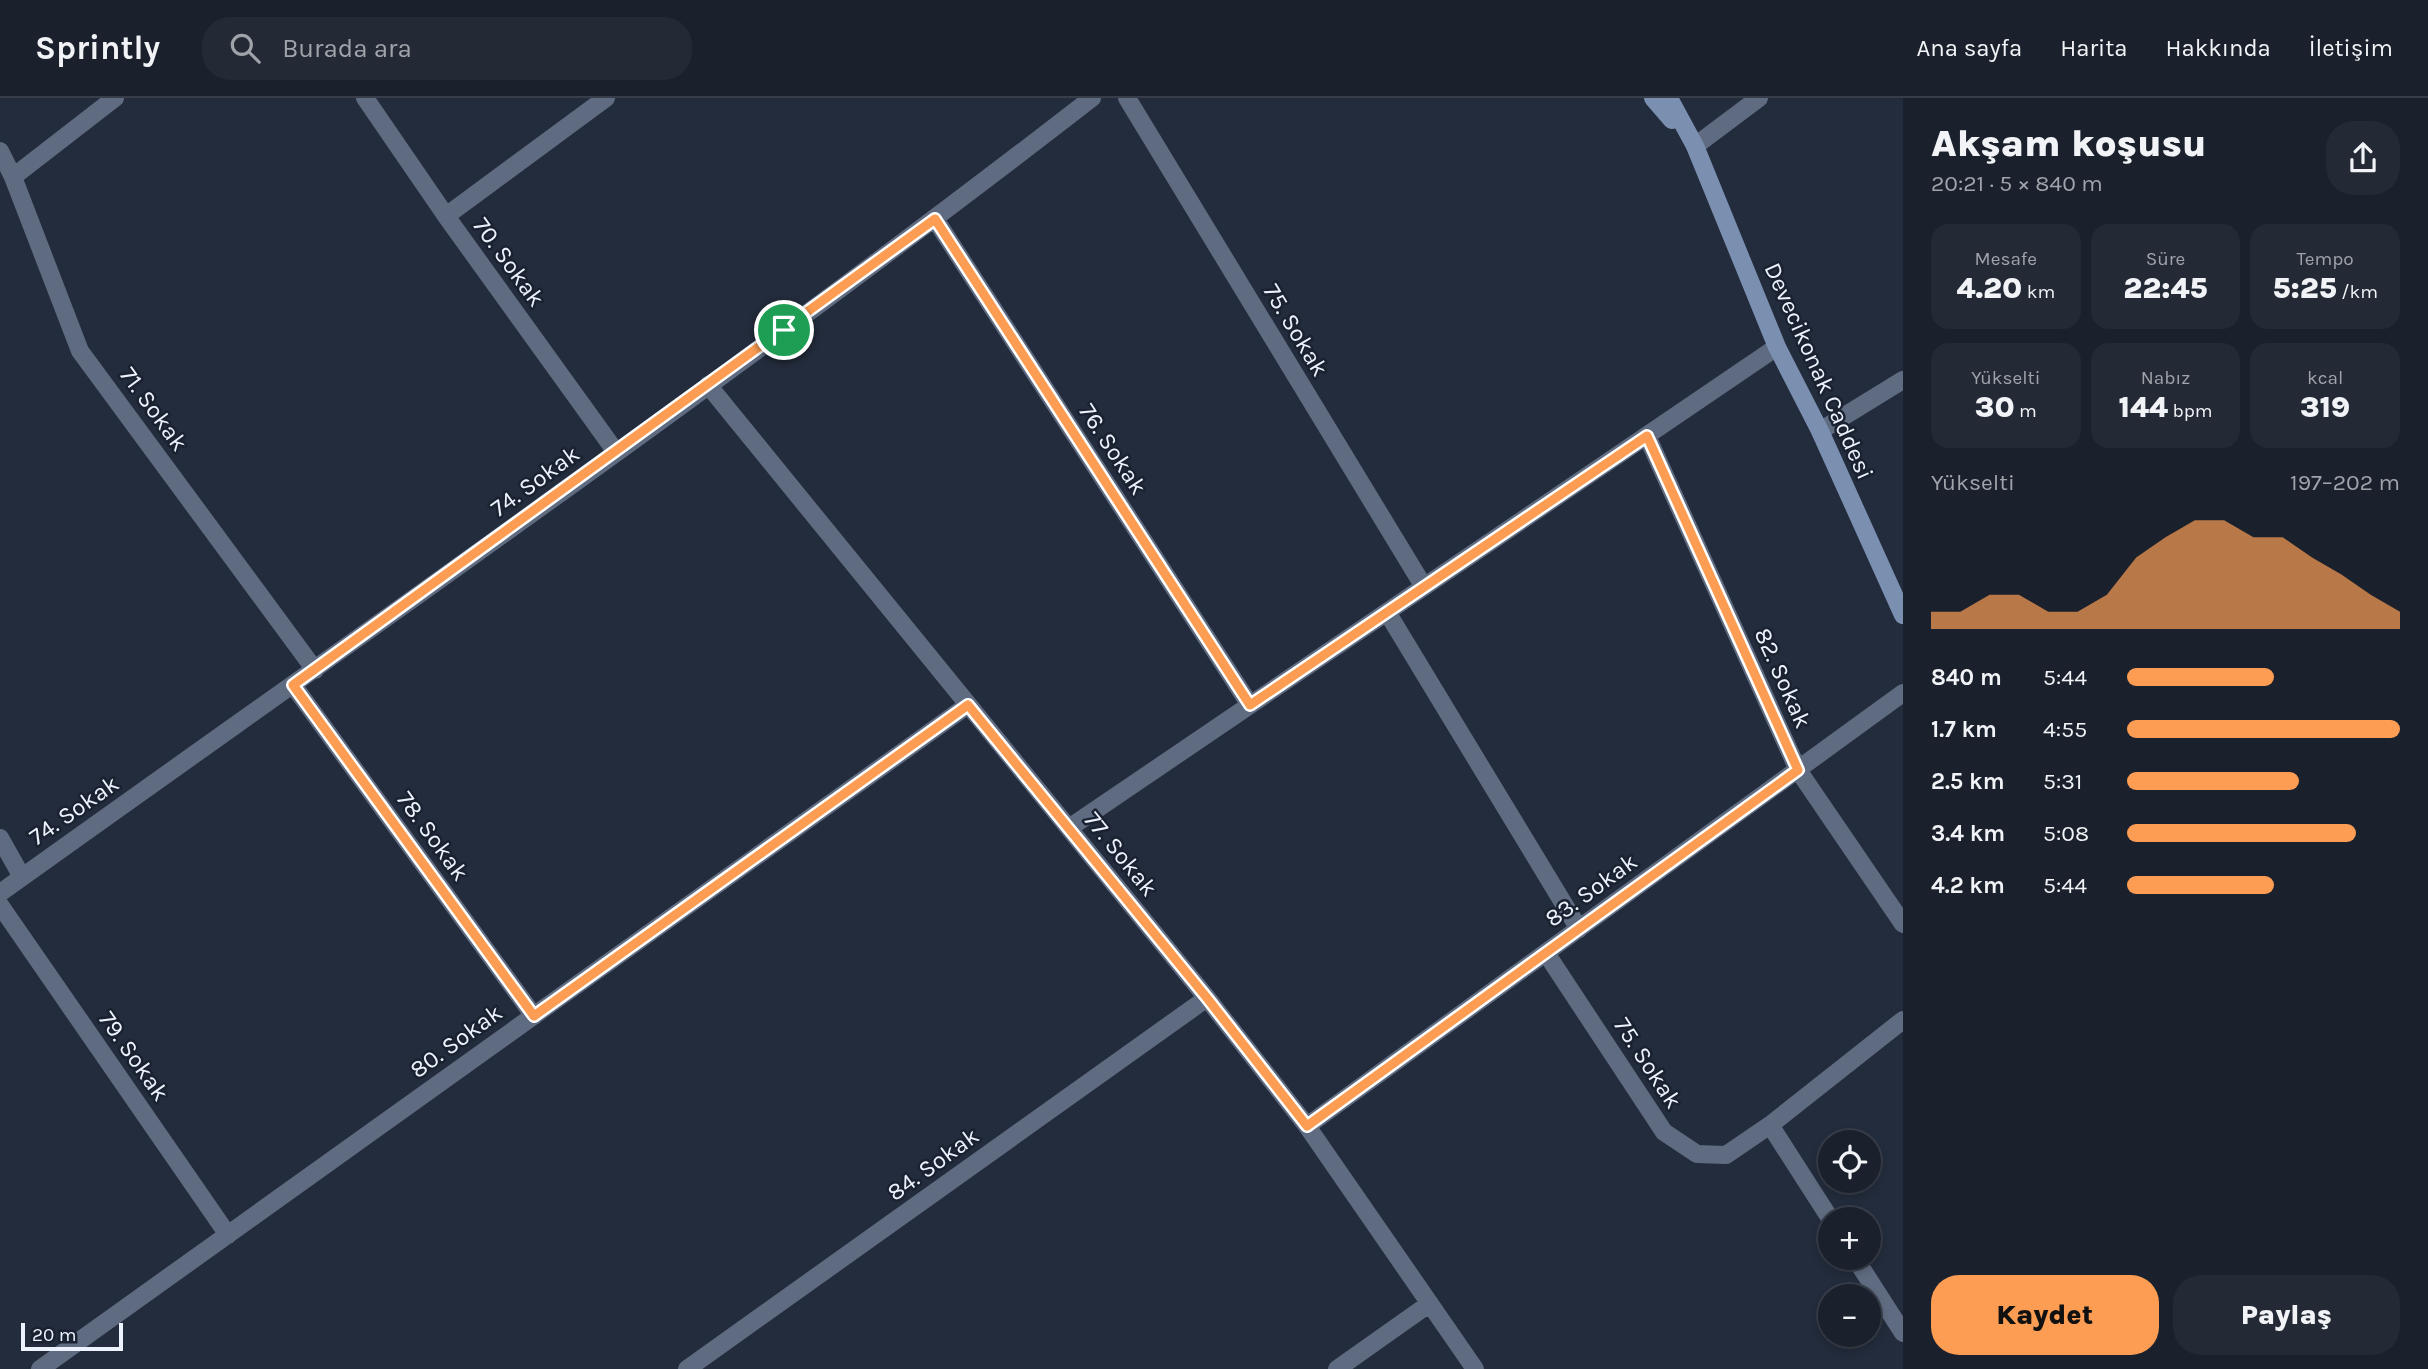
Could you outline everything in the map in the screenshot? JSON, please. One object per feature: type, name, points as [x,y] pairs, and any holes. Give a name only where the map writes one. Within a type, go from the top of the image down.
[{"type":"main road","points":[[1653,98],[1695,146]]},
{"type":"main road","points":[[1669,98],[1695,146]]},
{"type":"main road","name":"Devecikonak Caddesi","points":[[1695,146],[1777,346],[1820,431],[1903,615]]},
{"type":"street","points":[[13,177],[115,98]]},
{"type":"street","name":"70. Sokak","points":[[365,98],[446,216],[617,452]]},
{"type":"street","points":[[446,216],[606,98]]},
{"type":"street","name":"74. Sokak","points":[[0,892],[315,670],[617,452],[935,219],[1092,98]]},
{"type":"street","name":"75. Sokak","points":[[1127,98],[1423,587]]},
{"type":"street","points":[[1695,146],[1759,98]]},
{"type":"street","name":"71. Sokak","points":[[0,151],[13,177],[80,351],[315,670]]},
{"type":"street","name":"76. Sokak","points":[[935,219],[1250,705]]},
{"type":"street","points":[[1069,828],[1777,346]]},
{"type":"street","points":[[1820,431],[1903,380]]},
{"type":"street","name":"77. Sokak","points":[[708,385],[1207,998],[1307,1126],[1475,1369]]},
{"type":"street","name":"82. Sokak","points":[[1647,436],[1798,770],[1903,924]]},
{"type":"street","points":[[1387,612],[1579,929]]},
{"type":"street","name":"78. Sokak","points":[[293,685],[534,1016]]},
{"type":"street","name":"83. Sokak","points":[[1307,1126],[1903,693]]},
{"type":"street","name":"80. Sokak","points":[[40,1369],[968,705]]},
{"type":"street","points":[[0,838],[22,877]]},
{"type":"street","name":"79. Sokak","points":[[0,905],[228,1235]]},
{"type":"street","name":"75. Sokak","points":[[1546,953],[1664,1132],[1697,1154],[1726,1155],[1770,1125]]},
{"type":"street","name":"84. Sokak","points":[[687,1369],[1207,998]]},
{"type":"street","points":[[1823,1207],[1770,1125],[1903,1020]]},
{"type":"street","points":[[1863,1270],[1903,1333]]},
{"type":"street","points":[[1337,1369],[1429,1304]]},
{"type":"route","points":[[935,219],[1250,705],[1647,436],[1798,770],[1307,1126],[1207,998],[968,705],[534,1016],[293,685],[784,330],[935,219]]}]
